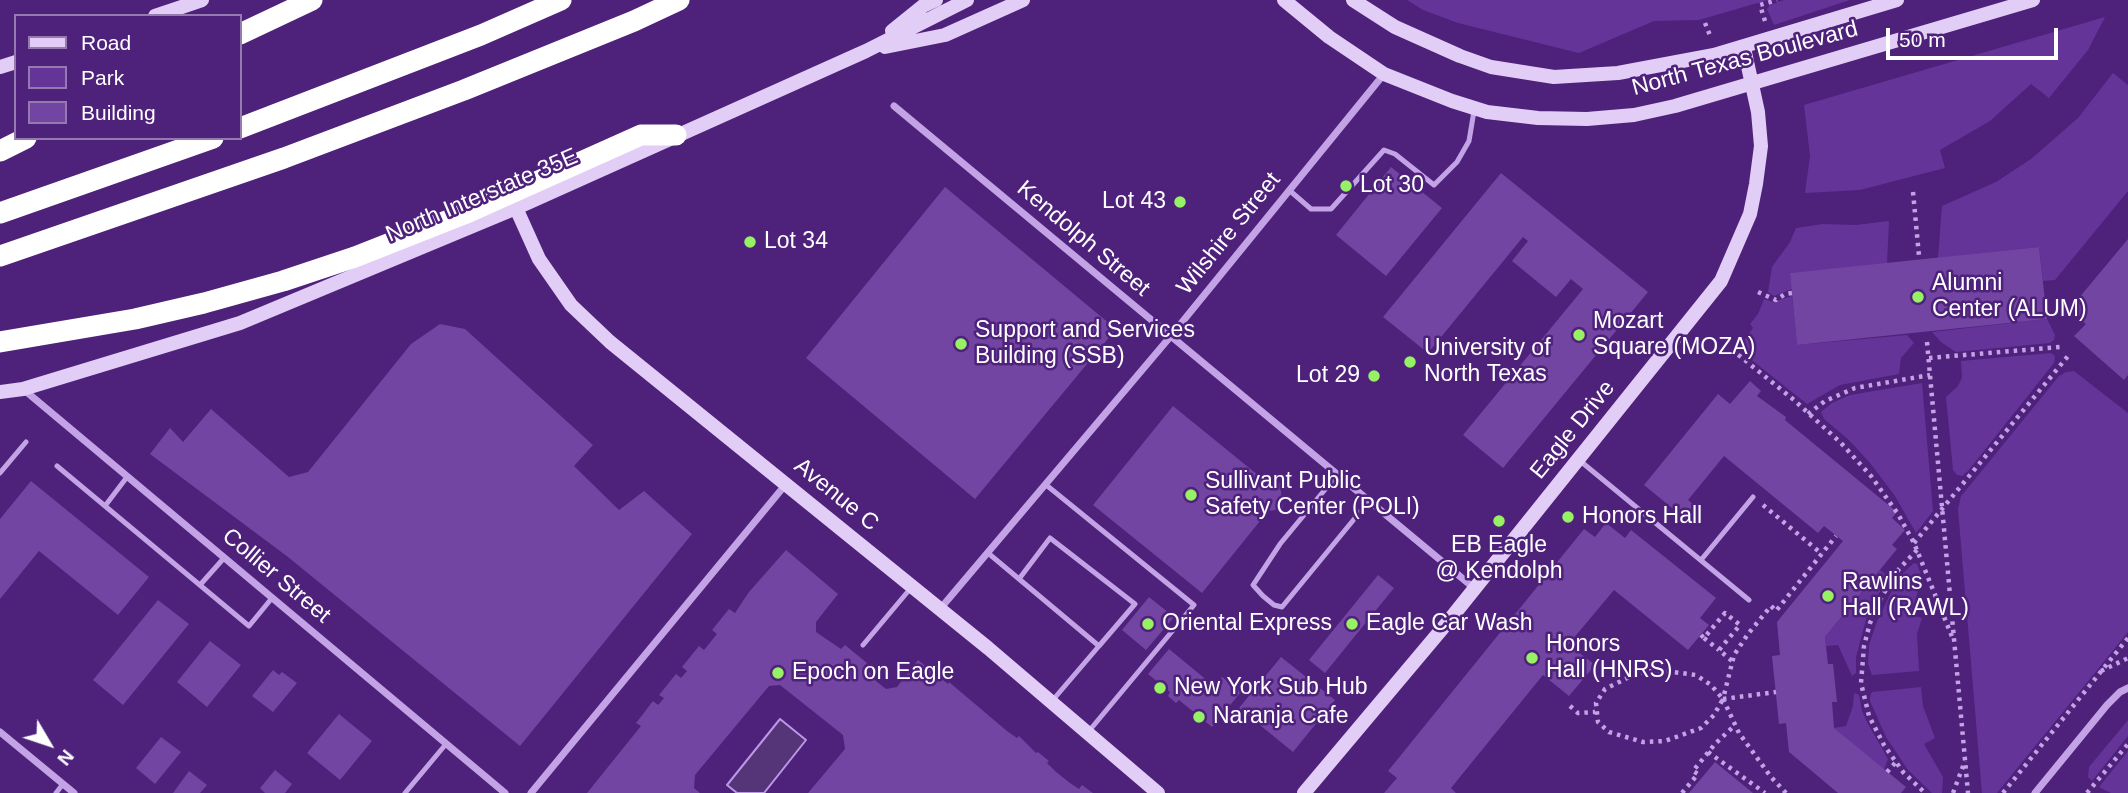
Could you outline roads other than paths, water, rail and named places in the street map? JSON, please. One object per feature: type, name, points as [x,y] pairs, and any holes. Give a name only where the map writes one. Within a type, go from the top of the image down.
[{"type":"highway","points":[[242,33],[312,0]]},
{"type":"highway","points":[[242,127],[481,35],[561,0]]},
{"type":"highway","points":[[0,256],[284,158],[464,90],[679,0]]},
{"type":"highway","points":[[0,342],[146,316],[283,281],[355,257],[469,212],[641,135],[676,135]]},
{"type":"highway","points":[[0,151],[22,140]]},
{"type":"highway","points":[[0,214],[207,140]]},
{"type":"street","points":[[159,14],[177,4],[202,0]]},
{"type":"street","points":[[866,51],[923,6],[936,0]]},
{"type":"street","name":"North Interstate 35E","points":[[0,392],[23,389],[240,323],[516,208],[866,51],[967,0]]},
{"type":"street","points":[[866,51],[946,35],[1023,0]]},
{"type":"street","name":"North Texas Boulevard","points":[[1284,0],[1329,37],[1384,74],[1487,112],[1538,118],[1599,118],[1675,106],[2033,0]]},
{"type":"street","name":"North Texas Boulevard","points":[[1353,0],[1395,27],[1460,56],[1491,67],[1554,77],[1618,73],[1744,48],[1897,0]]},
{"type":"street","name":"Eagle Drive","points":[[1304,793],[1721,282],[1749,214],[1756,184],[1760,146],[1758,112],[1744,48]]},
{"type":"street","name":"Wilshire Street","points":[[940,609],[1170,337],[1384,74]]},
{"type":"street","name":"Kendolph Street","points":[[894,106],[1474,588]]},
{"type":"street","name":"Avenue C","points":[[516,208],[539,260],[571,305],[610,342],[940,609],[1158,793]]},
{"type":"street","name":"Collier Street","points":[[23,389],[505,793]]},
{"type":"street","points":[[531,793],[786,484]]},
{"type":"street","points":[[2035,793],[2107,705],[2128,688]]},
{"type":"street","points":[[0,732],[74,793]]},
{"type":"lane","points":[[1289,191],[1311,209],[1331,209],[1384,150],[1395,154],[1434,185],[1457,162],[1469,141],[1475,108]]},
{"type":"lane","points":[[0,473],[26,442]]},
{"type":"lane","points":[[1578,459],[1749,600]]},
{"type":"lane","points":[[57,466],[249,626],[272,598]]},
{"type":"lane","points":[[1337,475],[1280,544],[1253,585],[1274,605],[1282,607],[1369,501]]},
{"type":"lane","points":[[105,506],[127,477]]},
{"type":"lane","points":[[1045,484],[1194,605],[1087,733]]},
{"type":"lane","points":[[1701,560],[1753,497]]},
{"type":"lane","points":[[1019,579],[1051,538],[1135,604],[1051,702]]},
{"type":"lane","points":[[988,553],[1099,646]]},
{"type":"lane","points":[[200,585],[224,558]]},
{"type":"lane","points":[[863,645],[912,586]]},
{"type":"lane","points":[[404,793],[446,744]]},
{"type":"lane","points":[[56,793],[63,784]]},
{"type":"place","name":"Lot 30","points":[[1346,186]]},
{"type":"place","name":"Lot 43","points":[[1180,202]]},
{"type":"place","name":"Lot 34","points":[[750,242]]},
{"type":"place","name":"Alumni Center (ALUM)","points":[[1918,297]]},
{"type":"place","name":"Mozart Square (MOZA)","points":[[1579,335]]},
{"type":"place","name":"Support and Services Building (SSB)","points":[[961,344]]},
{"type":"place","name":"University of North Texas","points":[[1410,362]]},
{"type":"place","name":"Lot 29","points":[[1374,376]]},
{"type":"place","name":"Sullivant Public Safety Center (POLI)","points":[[1191,495]]},
{"type":"place","name":"Honors Hall","points":[[1568,517]]},
{"type":"place","name":"EB Eagle @ Kendolph","points":[[1499,521]]},
{"type":"place","name":"Rawlins Hall (RAWL)","points":[[1828,596]]},
{"type":"place","name":"Oriental Express","points":[[1148,624]]},
{"type":"place","name":"Eagle Car Wash","points":[[1352,624]]},
{"type":"place","name":"Honors Hall (HNRS)","points":[[1532,658]]},
{"type":"place","name":"Epoch on Eagle","points":[[778,673]]},
{"type":"place","name":"New York Sub Hub","points":[[1160,688]]},
{"type":"place","name":"Naranja Cafe","points":[[1199,717]]}]
